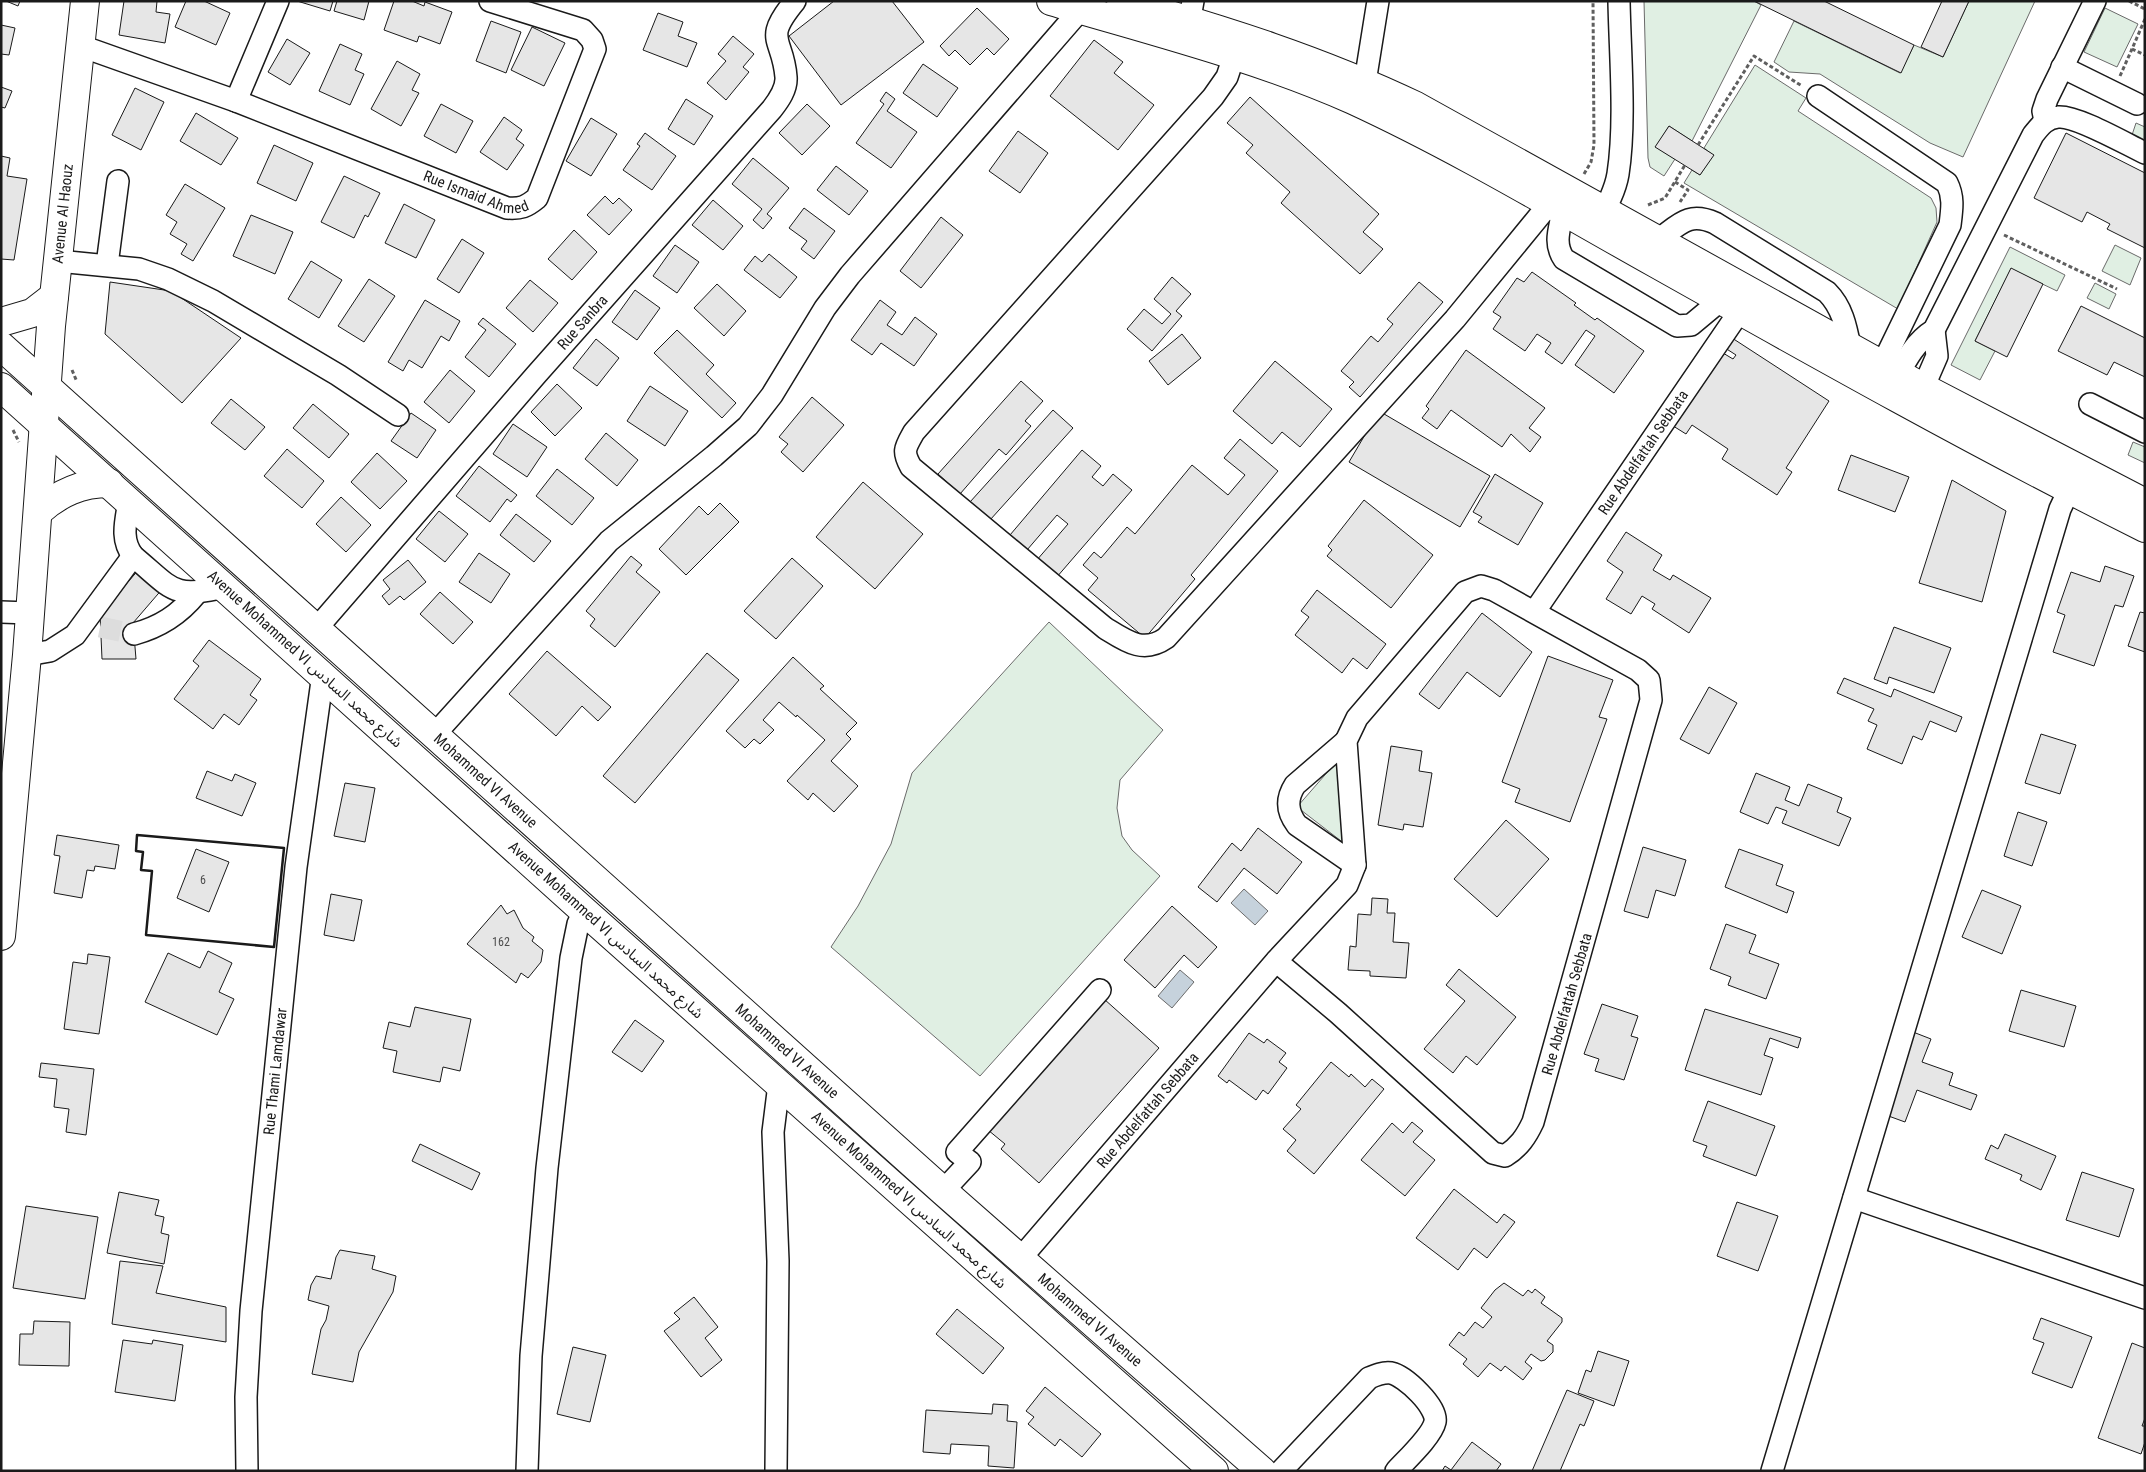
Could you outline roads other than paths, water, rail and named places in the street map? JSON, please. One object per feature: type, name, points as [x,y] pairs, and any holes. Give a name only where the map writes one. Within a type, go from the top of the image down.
[{"type":"main road","name":"Avenue Al Haouz","points":[[1,936],[27,655],[54,296],[85,1]]},
{"type":"main road","points":[[1051,1],[1190,21],[1234,56],[1351,100],[1444,144],[1556,207],[1658,240],[1738,301],[1850,347],[1920,397],[2069,490],[2145,528]]},
{"type":"main road","points":[[1121,1],[1190,21],[1365,82],[1446,122],[1599,220],[1738,301],[1890,377]]},
{"type":"main road","points":[[1,322],[32,313],[54,296]]},
{"type":"main road","name":"Avenue Mohammed VI شارع محمد السادس","points":[[1,346],[317,628]]},
{"type":"main road","name":"Avenue Mohammed VI شارع محمد السادس","points":[[1,387],[1208,1469]]},
{"type":"main road","points":[[1920,397],[2145,503]]},
{"type":"main road","points":[[38,512],[67,491],[86,485],[119,492]]},
{"type":"main road","name":"Mohammed VI Avenue","points":[[317,628],[943,1191],[1262,1471]]},
{"type":"street","points":[[236,101],[278,1]]},
{"type":"street","name":"Rue Ismaid Ahmed","points":[[81,46],[236,101],[506,208],[520,209],[528,206],[537,198],[595,49],[592,40],[583,30],[490,1]]},
{"type":"street","name":"Rue Sanbra","points":[[317,628],[536,375],[772,109],[784,89],[786,78],[776,37],[777,28],[795,1]]},
{"type":"street","points":[[1365,82],[1378,1]]},
{"type":"street","points":[[1599,220],[1618,176],[1621,139],[1619,1]]},
{"type":"street","points":[[2045,121],[2043,111],[2047,99],[2095,1]]},
{"type":"street","points":[[435,734],[609,541],[748,426],[772,395],[825,308],[850,275],[1084,6]]},
{"type":"street","points":[[1234,56],[1227,77],[1213,97],[914,432],[906,446],[905,455],[910,467],[1105,628],[1128,642],[1143,647],[1156,645],[1166,638],[1556,207]]},
{"type":"street","points":[[2062,68],[2137,104]]},
{"type":"street","points":[[1818,96],[1947,183],[1951,191],[1953,200],[1950,225],[1890,377]]},
{"type":"street","points":[[1890,377],[1919,341],[1934,330],[2033,135],[2045,121],[2059,116],[2080,122],[2145,153]]},
{"type":"street","points":[[107,265],[118,181]]},
{"type":"street","points":[[1556,207],[1557,242],[1564,259],[1677,326],[1692,325],[1738,301]]},
{"type":"street","points":[[1658,240],[1692,218],[1702,218],[1715,223],[1827,292],[1838,305],[1847,330],[1850,347]]},
{"type":"street","points":[[58,260],[138,269],[168,279],[213,301],[338,375],[398,415]]},
{"type":"street","name":"Rue Abdelfattah Sebbata","points":[[1535,611],[1738,301]]},
{"type":"street","points":[[1920,397],[1937,356],[1934,330]]},
{"type":"street","points":[[2090,404],[2145,432]]},
{"type":"street","points":[[1772,1471],[2060,509],[2069,490]]},
{"type":"street","points":[[119,492],[124,536],[128,550],[133,556],[174,591],[196,594],[225,587]]},
{"type":"street","points":[[27,655],[50,651],[93,624],[133,556]]},
{"type":"street","name":"Rue Abdelfattah Sebbata","points":[[1020,1259],[1276,961],[1347,885],[1355,865],[1346,741],[1357,718],[1465,592],[1481,586],[1494,590],[1535,611],[1638,670],[1649,680],[1652,690],[1646,722],[1533,1122],[1525,1139],[1504,1156],[1493,1153],[1338,1013],[1276,961]]},
{"type":"street","points":[[134,634],[161,625],[174,616],[196,594]]},
{"type":"street","points":[[1,612],[30,613]]},
{"type":"street","name":"Rue Thami Lamdawar","points":[[248,1471],[246,1397],[251,1311],[296,867],[323,674]]},
{"type":"street","points":[[1346,741],[1295,785],[1288,805],[1292,819],[1297,825],[1355,865]]},
{"type":"street","points":[[527,1471],[531,1356],[547,1168],[571,958],[578,924],[584,911]]},
{"type":"street","points":[[943,1191],[970,1162],[957,1152],[1100,990]]},
{"type":"street","points":[[776,1471],[778,1261],[772,1132],[779,1084]]},
{"type":"street","points":[[1854,1198],[2145,1298]]},
{"type":"street","points":[[1281,1471],[1369,1378],[1379,1374],[1390,1373],[1398,1376],[1429,1402],[1435,1422],[1431,1430],[1396,1471]]},
{"type":"tunnel","points":[[100,627],[134,634]]}]
